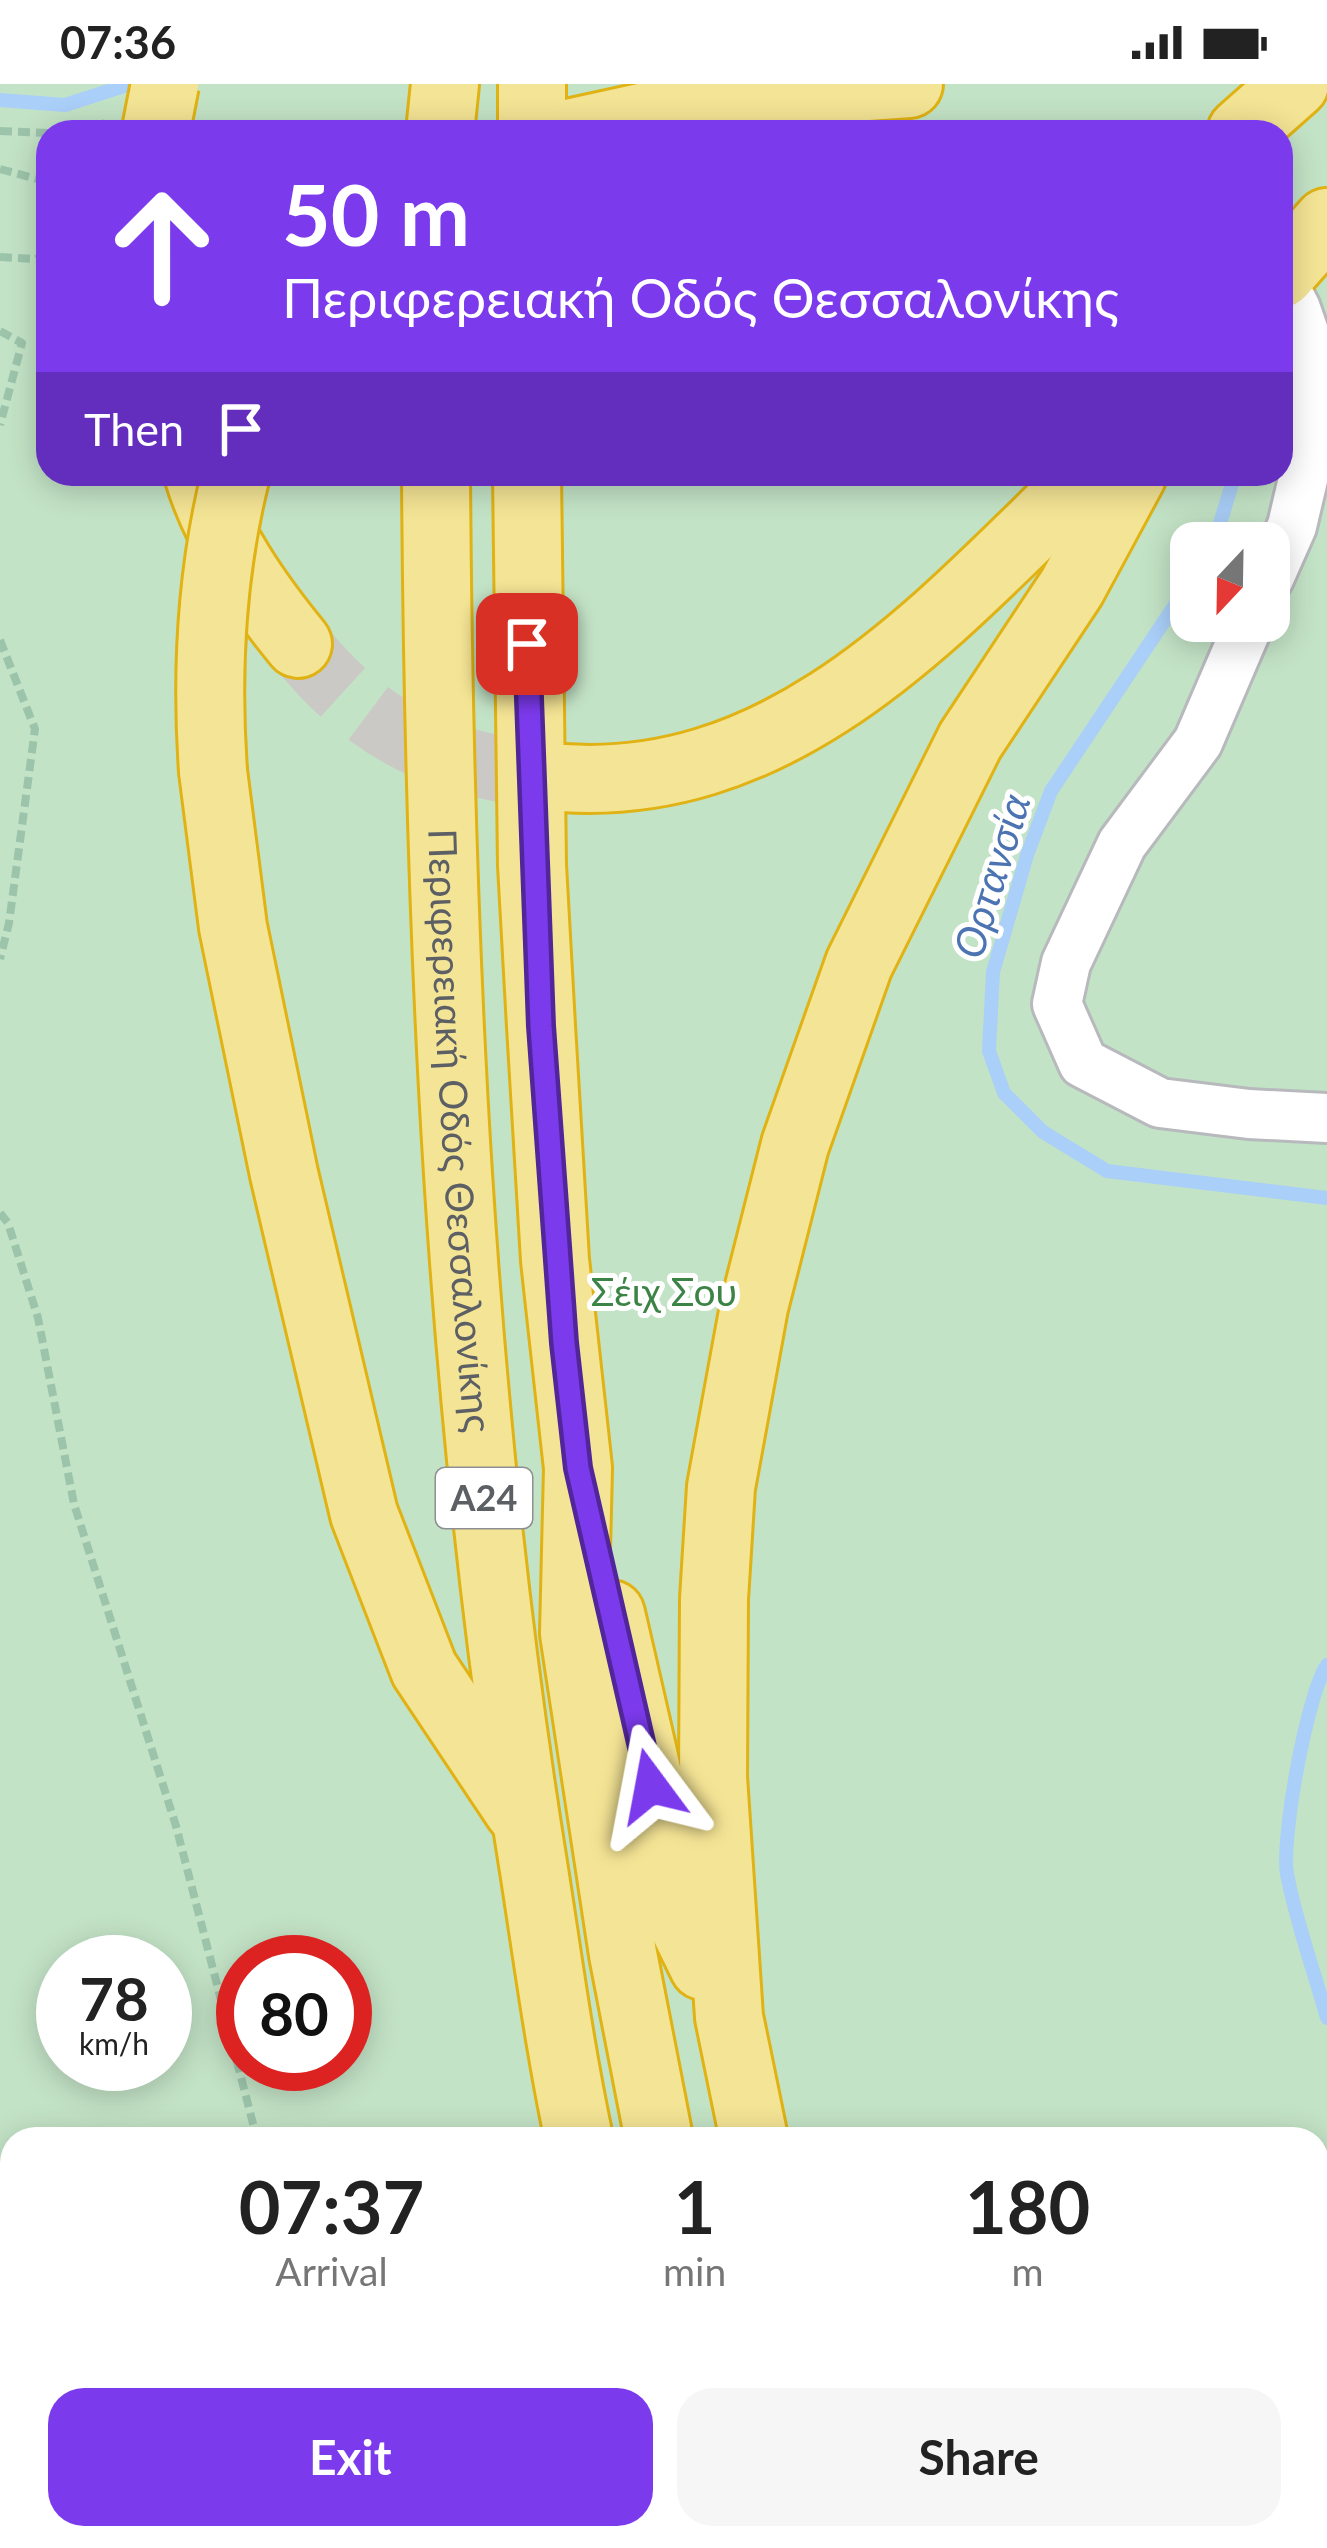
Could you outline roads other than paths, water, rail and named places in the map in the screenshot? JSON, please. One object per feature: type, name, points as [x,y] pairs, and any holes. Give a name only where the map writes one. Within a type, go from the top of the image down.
[{"type":"highway","points":[[441,120],[445,84]]},
{"type":"highway","points":[[532,84],[532,120]]},
{"type":"highway","points":[[593,84],[611,120]]},
{"type":"highway","points":[[628,120],[809,91],[909,84]]},
{"type":"highway","points":[[1254,120],[1294,84]]},
{"type":"highway","points":[[1293,263],[1327,222]]},
{"type":"highway","points":[[203,486],[247,575],[298,644]]},
{"type":"highway","points":[[234,486],[212,604],[213,771],[238,949],[284,1174],[364,1514],[424,1669],[526,1823]]},
{"type":"highway","name":"Περιφερειακή Οδός Θεσσαλονίκης","points":[[436,486],[440,851],[448,1043],[472,1378],[492,1581],[526,1823],[577,2127]]},
{"type":"highway","name":"Α24","points":[[527,486],[532,865],[555,1259],[578,1468],[574,1634],[623,1954],[657,2127]]},
{"type":"highway","points":[[562,778],[606,780],[680,770],[758,743],[827,707],[926,629],[1075,486]]},
{"type":"highway","points":[[752,2127],[729,2017],[713,1777],[715,1577],[721,1487],[775,1217],[832,1037],[895,886],[970,741],[1072,587],[1127,486]]},
{"type":"highway","points":[[578,1468],[682,1923],[729,2017]]},
{"type":"street","points":[[1290,531],[1311,445],[1313,358],[1293,303]]},
{"type":"street","points":[[1241,642],[1198,742],[1122,844],[1066,963],[1058,1004],[1083,1064],[1160,1103],[1327,1118]]},
{"type":"waterway","points":[[0,100],[65,105],[130,84]]},
{"type":"waterway","name":"Ορτανσία","points":[[1220,522],[1231,486]]},
{"type":"waterway","name":"Ορτανσία","points":[[1170,612],[1051,791],[993,972],[989,1051],[1004,1093],[1043,1132],[1107,1171],[1327,1198]]},
{"type":"waterway","name":"Ορτανσία","points":[[1327,1665],[1304,1735],[1286,1856],[1295,1910],[1327,2018]]},
{"type":"tunnel","points":[[298,644],[354,702],[414,741],[482,765],[563,778]]},
{"type":"park label","name":"Σέιχ Σου","points":[[664,1292]]}]
